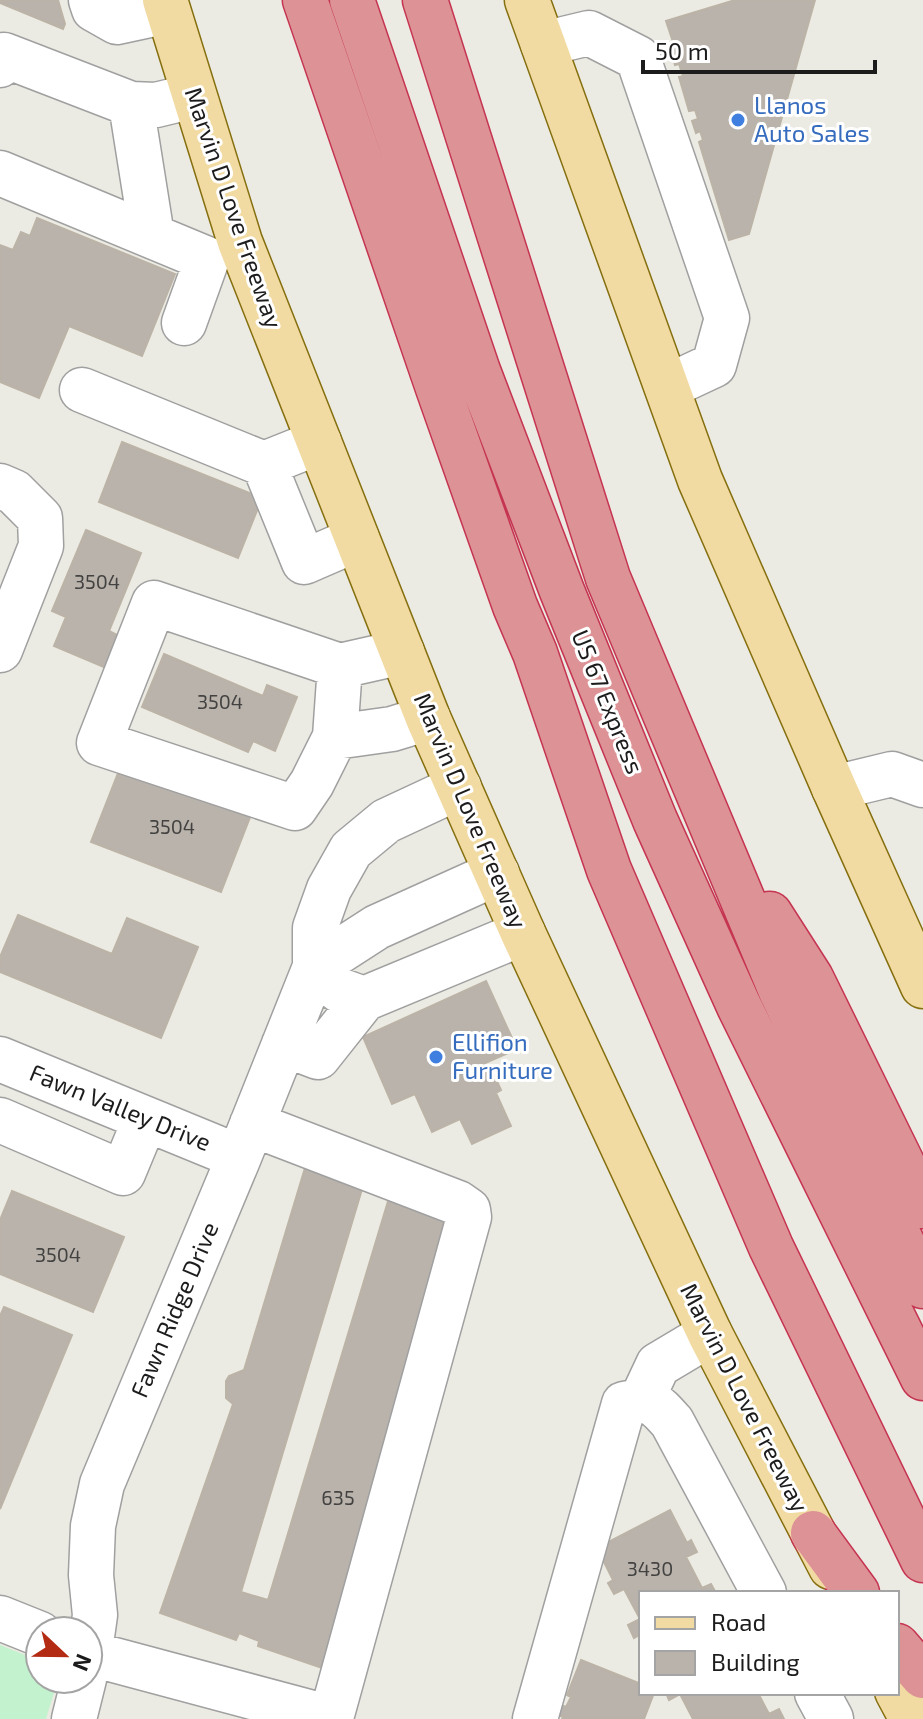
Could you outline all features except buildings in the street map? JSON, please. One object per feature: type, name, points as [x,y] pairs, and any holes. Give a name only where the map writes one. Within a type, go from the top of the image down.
[{"type":"highway","points":[[305,0],[433,374],[515,606],[535,653],[609,870],[771,1247],[923,1560]]},
{"type":"highway","name":"US 67 Express","points":[[352,0],[478,371],[562,591],[655,820],[745,1020],[923,1378]]},
{"type":"highway","points":[[425,0],[608,578],[781,991],[923,1286]]},
{"type":"highway","points":[[703,810],[811,978],[923,1206]]},
{"type":"highway","points":[[813,1533],[856,1591]]},
{"type":"highway","points":[[899,1648],[923,1676]]},
{"type":"main road","points":[[527,0],[700,480],[834,788],[917,960]]},
{"type":"main road","name":"Marvin D Love Freeway","points":[[166,6],[193,96],[224,250],[319,442],[428,718],[523,933],[710,1334],[844,1591]]},
{"type":"main road","points":[[899,1695],[912,1719]]},
{"type":"street","points":[[91,0],[94,9],[117,22],[166,6]]},
{"type":"street","points":[[543,44],[589,33],[638,58],[727,318],[714,365],[667,387]]},
{"type":"street","points":[[0,65],[4,55],[131,104],[156,105],[193,96]]},
{"type":"street","points":[[131,104],[152,236]]},
{"type":"street","points":[[0,173],[152,236],[224,250],[184,323]]},
{"type":"street","points":[[82,390],[264,464],[319,442]]},
{"type":"street","points":[[264,464],[304,562],[357,539]]},
{"type":"street","points":[[0,486],[14,492],[40,518],[41,546],[0,650]]},
{"type":"street","points":[[340,666],[335,737],[312,783],[295,808],[99,743],[154,603],[340,666],[402,652]]},
{"type":"street","points":[[335,737],[392,729],[428,718]]},
{"type":"street","points":[[834,788],[892,774],[923,785]]},
{"type":"street","name":"Fawn Ridge Drive","points":[[95,1615],[91,1575],[93,1526],[102,1484],[312,974],[315,928],[329,889],[351,850],[386,821],[459,787]]},
{"type":"street","points":[[364,999],[312,974],[377,927],[497,873]]},
{"type":"street","points":[[284,1044],[318,1057],[364,999],[523,933]]},
{"type":"street","name":"Fawn Valley Drive","points":[[0,1059],[145,1120],[246,1140],[458,1203],[468,1210],[469,1217],[331,1719]]},
{"type":"street","points":[[0,1120],[123,1173],[145,1120]]},
{"type":"street","points":[[642,1399],[658,1365],[710,1334]]},
{"type":"street","points":[[535,1719],[624,1404],[642,1399],[656,1405],[672,1422],[763,1591]]},
{"type":"street","points":[[0,1618],[24,1628]]},
{"type":"street","points":[[104,1664],[155,1669],[331,1719]]},
{"type":"street","name":"Fawn Ridge Drive","points":[[74,1719],[80,1695]]},
{"type":"street","points":[[818,1695],[831,1719]]},
{"type":"green space","points":[[0,1645],[24,1655],[24,1695],[53,1695],[46,1719],[0,1719]]},
{"type":"place","name":"Llanos Auto Sales","points":[[738,120]]},
{"type":"place","name":"Ellifion Furniture","points":[[436,1057]]}]
